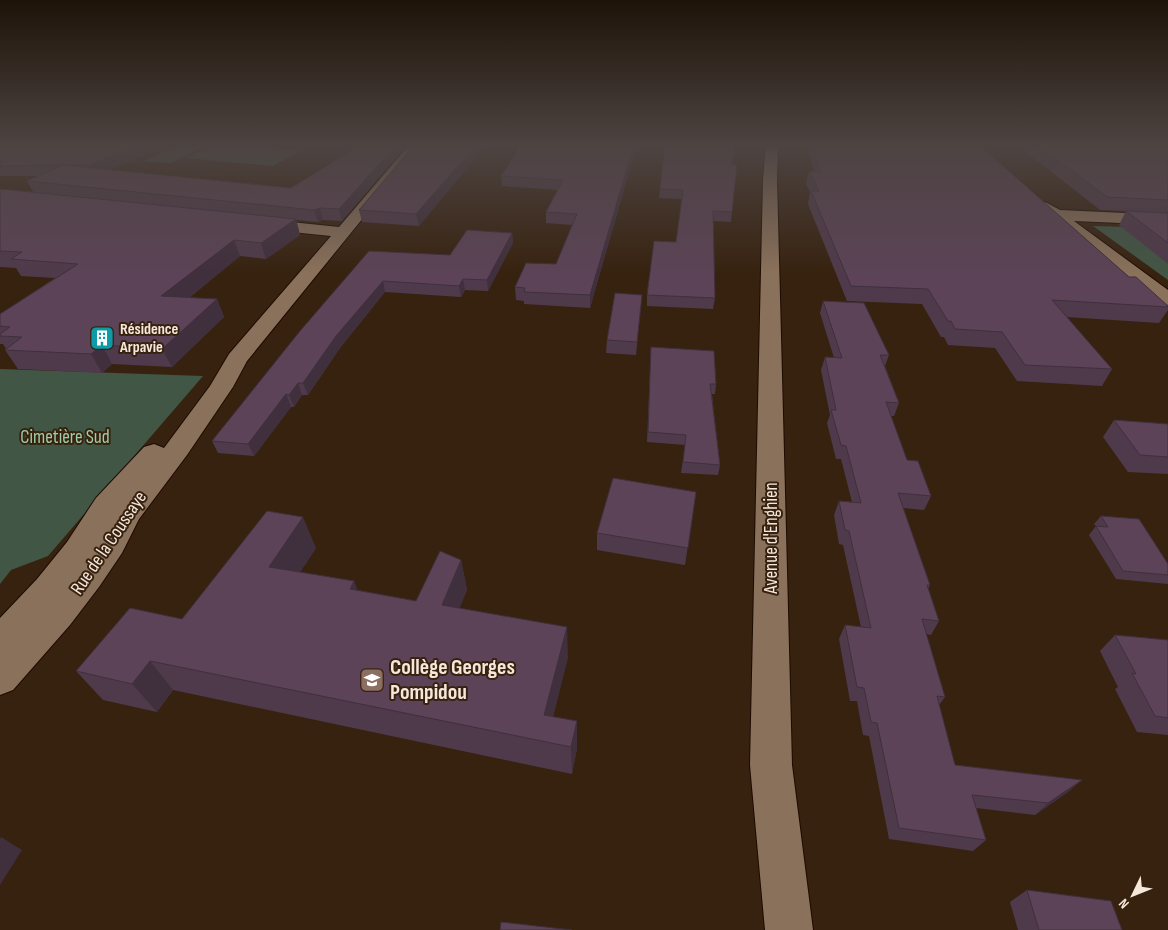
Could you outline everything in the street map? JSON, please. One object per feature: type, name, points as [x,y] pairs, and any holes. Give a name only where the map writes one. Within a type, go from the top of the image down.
[{"type":"street","name":"Rue de la Coussaye","points":[[0,678],[58,615],[87,578],[111,545],[126,514],[178,448],[237,359],[381,187]]},
{"type":"street","name":"Avenue d'Enghien","points":[[770,187],[771,765],[788,930]]},
{"type":"street","points":[[1035,200],[1168,299]]},
{"type":"street","points":[[1056,215],[1168,220]]},
{"type":"street","points":[[245,222],[343,232]]},
{"type":"street","name":"Rue de la Coussaye","points":[[0,642],[49,588],[78,550],[106,506],[131,477],[161,446],[210,402]]},
{"type":"green space","points":[[1093,226],[1168,228],[1168,280]]},
{"type":"green space","name":"Cimetière Sud","points":[[0,369],[203,376],[48,556],[11,570],[0,584]]},
{"type":"building","points":[[90,187],[285,187],[358,187],[339,209],[320,208],[314,210]]},
{"type":"building","points":[[378,187],[439,187],[416,214],[359,210]]},
{"type":"building","points":[[559,187],[621,187],[590,295],[524,292],[525,288],[515,287],[526,263],[556,264],[577,214],[546,212]]},
{"type":"building","points":[[660,187],[735,187],[732,212],[713,211],[715,298],[647,295],[654,241],[676,242],[683,190],[660,189]]},
{"type":"building","points":[[817,187],[1027,187],[1129,277],[1136,277],[1168,307],[1052,300],[1112,369],[1025,365],[1002,332],[955,329],[928,289],[851,286],[811,191],[819,191]]},
{"type":"building","points":[[1094,187],[1168,187],[1168,200],[1107,197]]},
{"type":"building","points":[[0,189],[296,219],[261,243],[234,240],[161,296],[217,299],[162,349],[102,345],[91,354],[5,350],[22,337],[0,336],[10,327],[0,326],[0,314],[78,264],[11,259],[22,252],[0,251]]},
{"type":"building","points":[[1126,211],[1168,213],[1168,243]]},
{"type":"building","points":[[467,230],[512,233],[487,280],[463,279],[459,286],[383,281],[336,336],[303,383],[298,383],[289,395],[286,394],[248,444],[212,441],[300,331],[369,251],[450,255]]},
{"type":"building","points":[[615,293],[642,295],[637,342],[607,340]]},
{"type":"building","points":[[823,301],[864,303],[889,355],[880,355],[899,403],[886,402],[907,460],[918,461],[931,496],[898,493],[930,585],[927,585],[939,621],[922,619],[945,697],[937,696],[955,765],[1082,780],[1048,803],[972,795],[986,840],[899,828],[877,723],[871,722],[864,688],[857,687],[845,625],[871,628],[849,531],[845,530],[839,501],[861,503],[846,446],[841,445],[831,410],[836,410],[825,357],[842,358]]},
{"type":"building","points":[[651,347],[714,351],[716,384],[710,384],[720,465],[683,462],[686,435],[648,432]]},
{"type":"building","points":[[1114,420],[1168,424],[1168,457],[1140,455]]},
{"type":"building","points":[[613,478],[696,492],[688,548],[597,533]]},
{"type":"building","points":[[267,511],[303,517],[269,567],[354,581],[350,589],[416,601],[440,551],[461,560],[442,605],[567,627],[544,715],[577,721],[571,747],[150,661],[132,684],[76,671],[130,608],[182,619]]},
{"type":"building","points":[[1101,516],[1139,519],[1168,564],[1168,575],[1123,571],[1096,526],[1108,527]]},
{"type":"building","points":[[1115,635],[1168,640],[1168,718],[1155,716],[1132,673],[1136,674]]},
{"type":"building","points":[[1027,890],[1111,901],[1122,930],[1039,930]]},
{"type":"building","points":[[501,922],[572,930],[500,930]]},
{"type":"place","name":"Résidence Arpavie","points":[[102,338]]},
{"type":"place","name":"Collège Georges Pompidou","points":[[372,680]]}]
